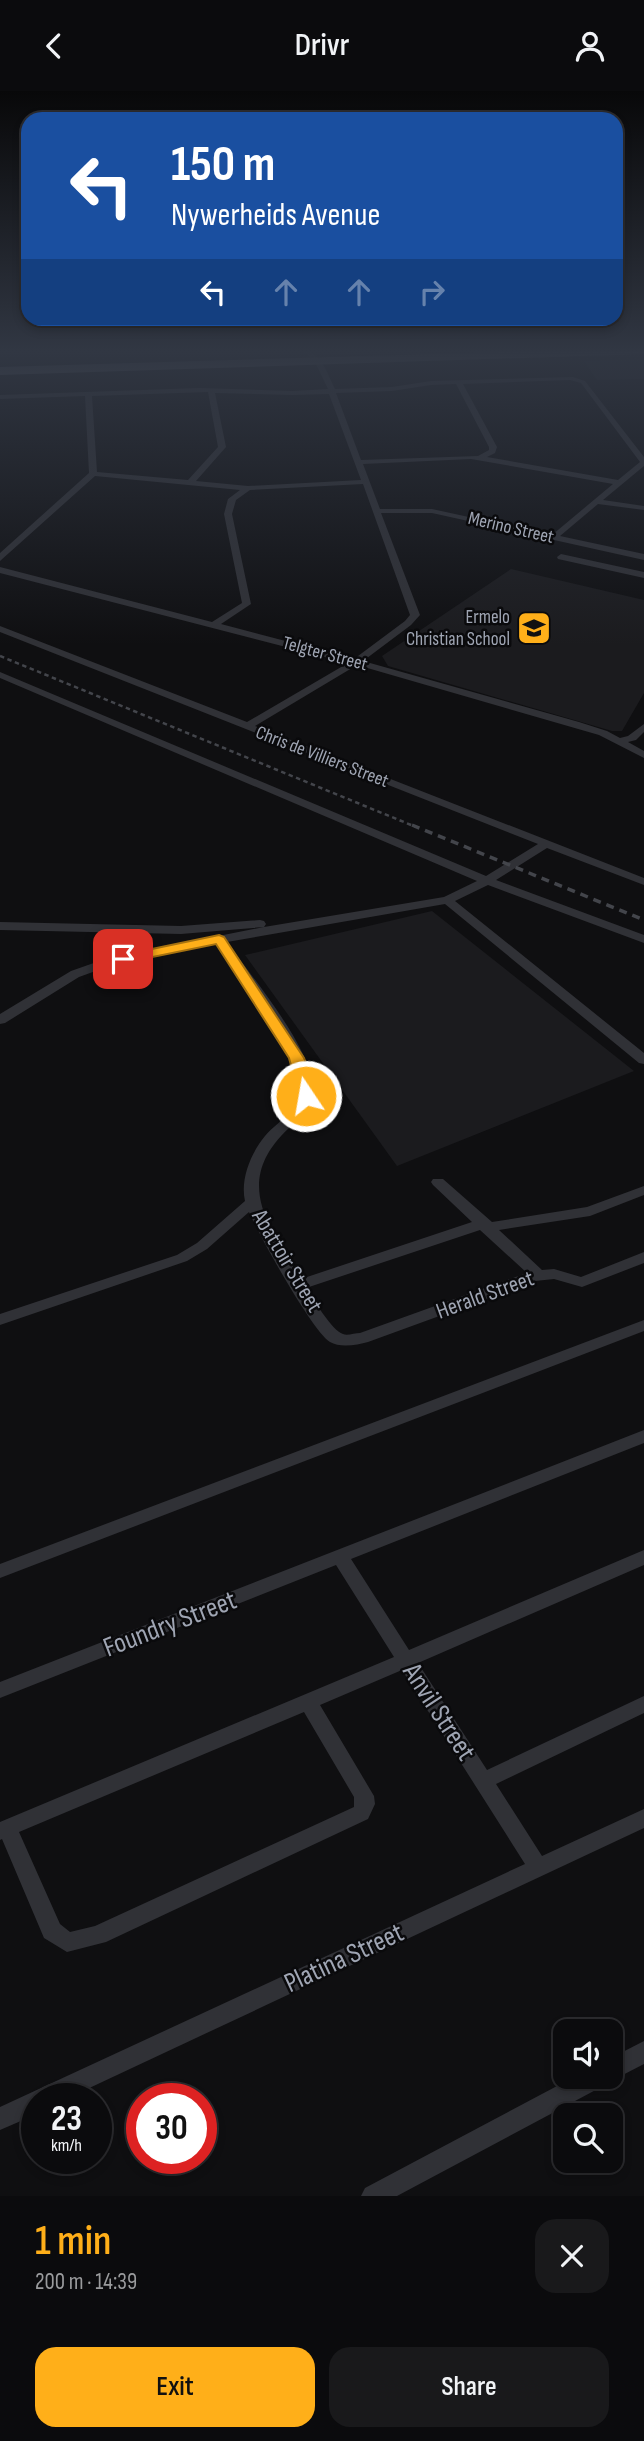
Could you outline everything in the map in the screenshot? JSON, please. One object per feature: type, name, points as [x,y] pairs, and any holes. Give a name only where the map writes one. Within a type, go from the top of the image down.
[{"type":"street","points":[[91,448],[93,474]]},
{"type":"street","points":[[191,482],[221,448]]},
{"type":"street","points":[[246,727],[356,662],[415,615],[352,448]]},
{"type":"street","points":[[480,458],[493,448]]},
{"type":"street","points":[[357,462],[480,458],[621,483]]},
{"type":"street","points":[[554,538],[644,462]]},
{"type":"street","points":[[0,558],[93,474],[248,488],[364,482]]},
{"type":"street","points":[[214,625],[247,604],[228,514],[232,499],[248,488]]},
{"type":"street","points":[[598,502],[644,508]]},
{"type":"street","name":"Merino Street","points":[[376,511],[432,511],[644,557]]},
{"type":"street","points":[[561,557],[644,575]]},
{"type":"street","name":"Telgter Street","points":[[0,570],[356,662],[575,724],[621,741],[644,755]]},
{"type":"street","name":"Chris de Villiers Street","points":[[0,629],[644,882]]},
{"type":"street","points":[[0,675],[487,881],[644,940]]},
{"type":"street","points":[[621,741],[632,738],[644,727]]},
{"type":"street","points":[[0,1020],[86,969],[112,961],[264,931],[447,900],[487,881],[546,844]]},
{"type":"street","points":[[447,900],[644,1061]]},
{"type":"street","points":[[0,926],[181,930],[335,919]]},
{"type":"street","name":"Abattoir Street","points":[[219,940],[297,1058],[306,1085],[302,1107],[272,1137],[261,1154],[251,1181],[251,1203],[263,1229],[328,1330]]},
{"type":"street","points":[[439,1182],[538,1275]]},
{"type":"street","points":[[299,1285],[487,1225],[590,1211],[644,1189]]},
{"type":"street","points":[[0,1320],[182,1258],[202,1246],[251,1203]]},
{"type":"street","name":"Herald Street","points":[[328,1330],[335,1338],[362,1338],[538,1275],[554,1274],[574,1281],[591,1280],[644,1257]]},
{"type":"street","points":[[0,1571],[288,1464],[360,1433],[644,1325]]},
{"type":"street","points":[[340,1557],[644,1436]]},
{"type":"street","name":"Anvil Street","points":[[340,1557],[538,1867]]},
{"type":"street","name":"Foundry Street","points":[[0,1690],[340,1557]]},
{"type":"street","points":[[308,1702],[364,1796],[365,1804],[361,1813],[98,1935],[67,1942],[52,1931],[3,1830],[644,1557]]},
{"type":"street","points":[[483,1781],[644,1704]]},
{"type":"street","name":"Platina Street","points":[[76,2083],[644,1818]]},
{"type":"street","points":[[623,2063],[644,2052]]},
{"type":"street","points":[[373,2196],[574,2089]]},
{"type":"street","points":[[0,2119],[21,2109]]},
{"type":"shaded area","name":"Ermelo Christian School","points":[[511,569],[644,600],[644,693],[622,731],[612,731],[388,666],[382,656]]},
{"type":"shaded area","points":[[432,911],[634,1071],[397,1166],[245,955]]},
{"type":"railway","points":[[0,656],[416,827]]},
{"type":"railway","points":[[412,825],[644,920]]},
{"type":"place","name":"Ermelo Christian School","points":[[534,628]]},
{"type":"route","points":[[123,959],[219,940],[297,1058],[306,1085],[306,1096]]}]
